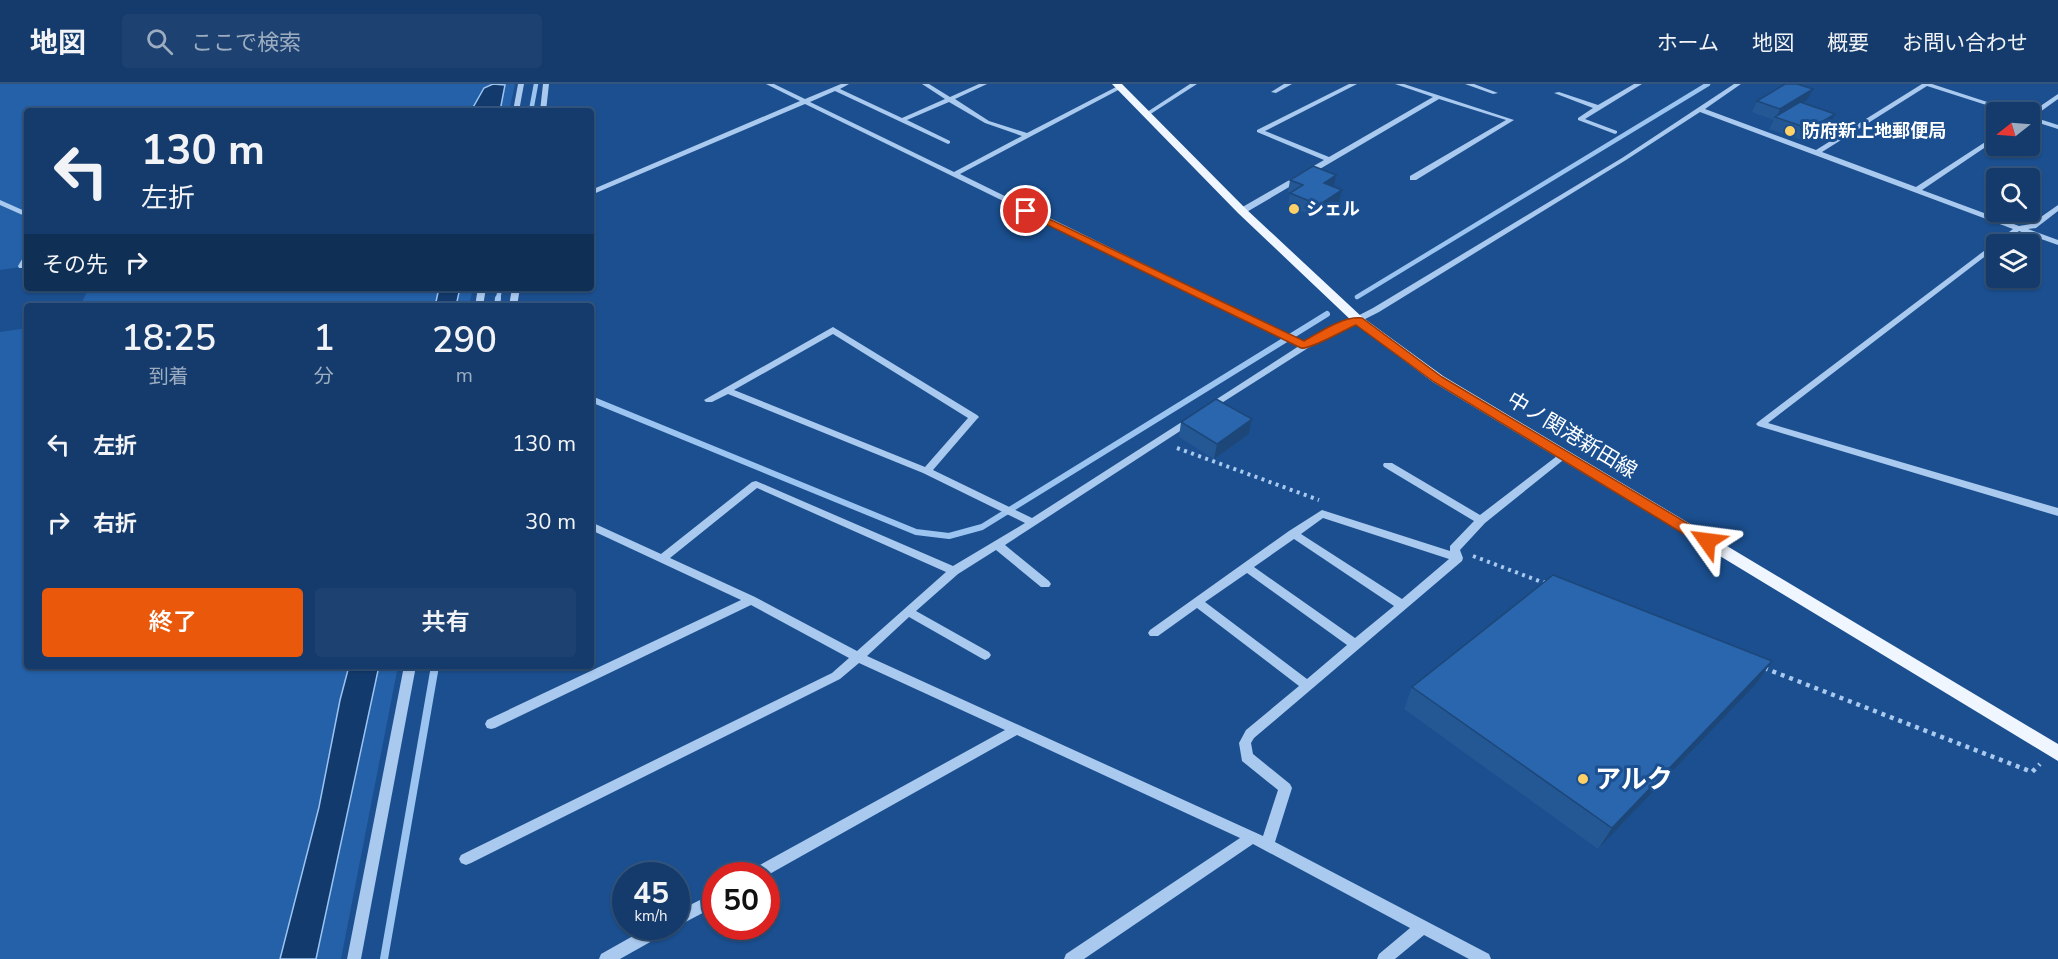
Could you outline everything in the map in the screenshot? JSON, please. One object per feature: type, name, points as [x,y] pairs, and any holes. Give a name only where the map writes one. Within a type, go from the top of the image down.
[{"type":"main road","name":"中ノ関港新田線","points":[[1118,86],[1242,210],[1358,321],[1438,379],[2055,752]]},
{"type":"street","points":[[517,108],[521,84]]},
{"type":"street","points":[[543,108],[546,84]]},
{"type":"street","points":[[769,84],[1305,346]]},
{"type":"street","points":[[594,192],[846,84]]},
{"type":"street","points":[[926,84],[987,122],[1028,136]]},
{"type":"street","points":[[903,120],[984,84]]},
{"type":"street","points":[[1147,114],[1194,84]]},
{"type":"street","points":[[1275,92],[1289,84]]},
{"type":"street","points":[[1329,160],[1259,131],[1354,84]]},
{"type":"street","points":[[1398,84],[1511,120],[1413,178]]},
{"type":"street","points":[[1468,84],[1495,93]]},
{"type":"street","points":[[1615,132],[1580,119],[1639,84]]},
{"type":"street","points":[[1719,84],[1735,86]]},
{"type":"street","points":[[1816,153],[1926,84],[1986,103]]},
{"type":"street","points":[[953,175],[1118,86]]},
{"type":"street","points":[[466,859],[836,676],[954,571],[1033,523],[1305,346],[1334,329],[1358,321],[1614,165],[1735,86]]},
{"type":"street","points":[[835,89],[948,142]]},
{"type":"street","points":[[1557,93],[1599,108]]},
{"type":"street","points":[[2040,110],[2058,96]]},
{"type":"street","points":[[1242,210],[1438,97]]},
{"type":"street","points":[[1699,109],[2058,243]]},
{"type":"street","points":[[2040,121],[2058,127]]},
{"type":"street","points":[[1917,190],[1986,144]]},
{"type":"street","points":[[0,202],[24,214]]},
{"type":"street","points":[[2011,234],[2019,228],[2033,226],[2058,207]]},
{"type":"street","points":[[1986,253],[1761,424],[2058,512]]},
{"type":"street","points":[[709,400],[833,330],[974,417],[927,471]]},
{"type":"street","points":[[727,390],[927,471],[1033,523]]},
{"type":"street","points":[[1267,846],[1285,788],[1247,757],[1245,742],[1250,734],[1402,605],[1456,554],[1481,520],[1564,455]]},
{"type":"street","points":[[1389,465],[1481,520]]},
{"type":"street","points":[[661,559],[756,484],[954,571]]},
{"type":"street","points":[[1154,633],[1322,514],[1456,554]]},
{"type":"street","points":[[594,527],[751,600],[856,656],[1252,837],[1421,928],[1484,959]]},
{"type":"street","points":[[1293,534],[1402,605]]},
{"type":"street","points":[[996,544],[1045,584]]},
{"type":"street","points":[[1246,567],[1355,644]]},
{"type":"street","points":[[491,724],[751,600]]},
{"type":"street","points":[[1197,602],[1307,685]]},
{"type":"street","points":[[909,612],[985,656]]},
{"type":"street","points":[[354,959],[409,669]]},
{"type":"street","points":[[779,862],[1015,730]]},
{"type":"street","points":[[1071,959],[1252,837]]},
{"type":"street","points":[[1384,959],[1421,928]]},
{"type":"street","points":[[606,959],[640,940]]},
{"type":"path","points":[[1159,441],[1321,500]]},
{"type":"path","points":[[1456,554],[1554,587]]},
{"type":"path","points":[[1754,664],[2032,772],[2055,752]]},
{"type":"shaded area","points":[[0,84],[515,84],[510,108],[24,108],[24,266],[0,270]]},
{"type":"shaded area","points":[[493,84],[505,85],[501,108],[473,108],[484,88]]},
{"type":"shaded area","points":[[88,291],[472,291],[470,303],[82,303]]},
{"type":"shaded area","points":[[438,291],[459,291],[457,303],[436,303]]},
{"type":"shaded area","points":[[24,328],[24,669],[397,669],[341,959],[0,959],[0,332]]},
{"type":"shaded area","points":[[348,669],[378,669],[316,959],[280,959],[319,807]]},
{"type":"building","points":[[1785,84],[1797,84],[1813,89],[1780,109],[1757,101]]},
{"type":"building","points":[[1800,102],[1835,114],[1810,129],[1775,117]]},
{"type":"building","points":[[1313,166],[1336,175],[1324,183],[1342,190],[1319,205],[1290,193],[1303,185],[1290,180]]},
{"type":"building","points":[[1216,399],[1252,419],[1217,444],[1181,422]]},
{"type":"building","name":"アルク","points":[[1553,575],[1772,661],[1612,828],[1412,687]]},
{"type":"waterway","points":[[532,108],[536,84]]},
{"type":"waterway","points":[[1357,297],[1708,84]]},
{"type":"waterway","points":[[498,300],[500,291]]},
{"type":"waterway","points":[[497,303],[498,298]]},
{"type":"waterway","points":[[594,400],[916,532],[949,536],[982,527],[1327,314]]},
{"type":"waterway","points":[[384,959],[434,669]]},
{"type":"place","name":"防府新上地郵便局","points":[[1790,131]]},
{"type":"place","name":"シェル","points":[[1294,209]]},
{"type":"place","name":"アルク","points":[[1583,779]]},
{"type":"route","points":[[1026,211],[1305,346],[1334,329],[1358,321],[1438,379],[1707,541]]}]
